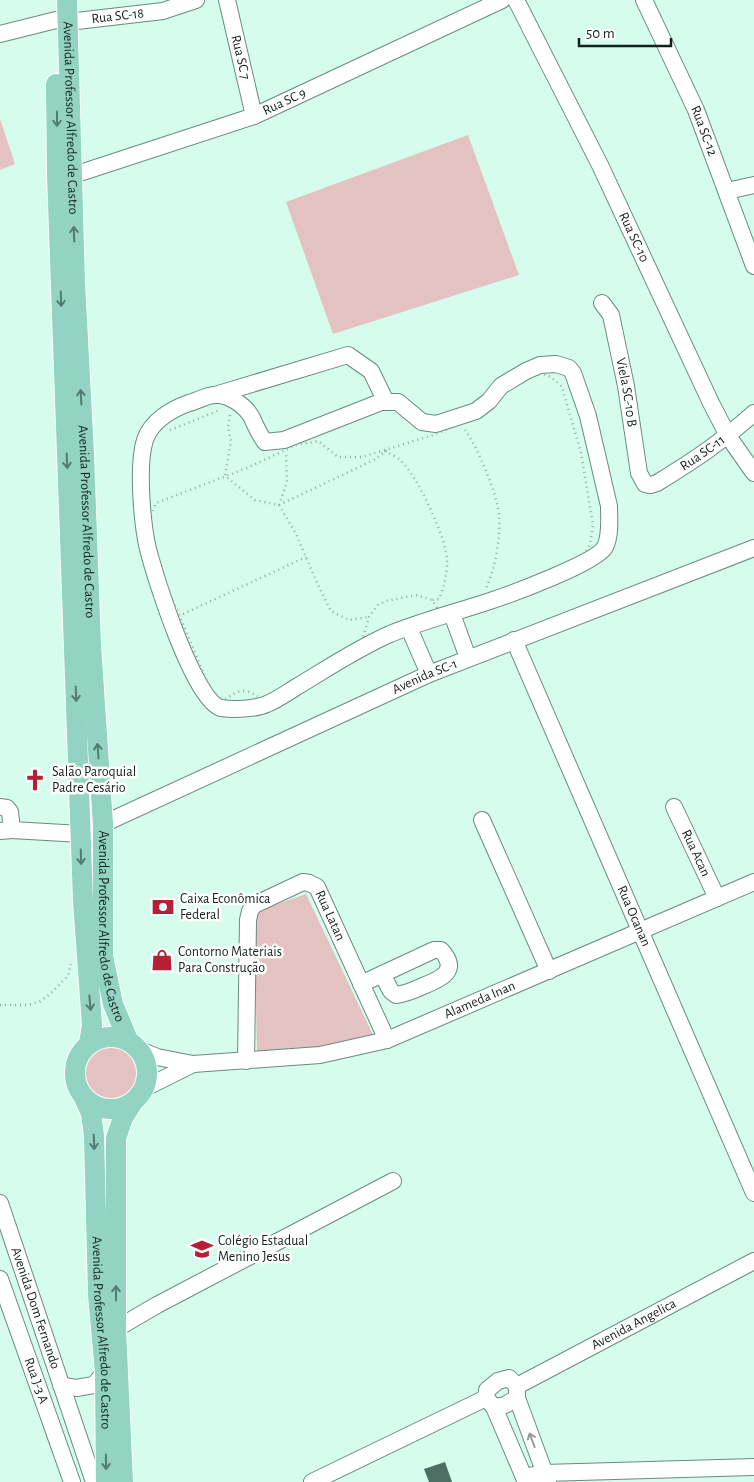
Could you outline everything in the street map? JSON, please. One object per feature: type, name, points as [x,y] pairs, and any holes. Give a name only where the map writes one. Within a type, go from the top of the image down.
[{"type":"main road","name":"Avenida Professor Alfredo de Castro","points":[[54,0],[62,21]]},
{"type":"main road","name":"Avenida Professor Alfredo de Castro","points":[[67,0],[62,21],[64,173],[83,901],[92,1025],[89,1044]]},
{"type":"main road","name":"Avenida Professor Alfredo de Castro","points":[[64,173],[92,679],[103,824],[103,956],[113,1004],[134,1045]]},
{"type":"main road","points":[[115,1036],[134,1045],[145,1059],[148,1068],[147,1078],[139,1095],[121,1108],[107,1109],[94,1104],[83,1096],[76,1078],[75,1068],[78,1058],[89,1044],[102,1038],[115,1036]]},
{"type":"main road","name":"Avenida Professor Alfredo de Castro","points":[[123,1482],[116,1329],[116,1138],[123,1118],[139,1095]]},
{"type":"main road","name":"Avenida Professor Alfredo de Castro","points":[[83,1096],[91,1113],[94,1136],[98,1295],[105,1372],[106,1482]]},
{"type":"street","name":"Rua SC-18","points":[[0,34],[62,21],[196,0]]},
{"type":"street","name":"Rua SC 7","points":[[227,0],[254,116]]},
{"type":"street","name":"Rua SC 9","points":[[64,173],[83,172],[254,116],[502,0]]},
{"type":"street","name":"Rua SC-10","points":[[516,0],[600,165],[711,403],[728,436],[754,473]]},
{"type":"street","name":"Rua SC-12","points":[[644,0],[696,110],[754,266]]},
{"type":"street","points":[[727,191],[754,185]]},
{"type":"street","name":"Viela SC-10 B","points":[[602,303],[611,315],[626,386],[639,473],[645,484]]},
{"type":"street","points":[[215,394],[232,399],[243,406],[252,418],[257,433],[265,442],[284,440],[381,402],[386,402],[398,402],[422,422],[436,424],[476,410],[489,401],[501,386],[526,370],[540,365],[556,364],[569,368],[573,373],[588,416],[609,506],[609,521],[604,548],[594,557],[543,581],[390,635],[348,656],[266,705],[236,709],[219,707],[208,700],[191,672],[156,575],[148,547],[143,514],[140,461],[150,428],[177,407],[215,394],[348,355],[371,371],[386,402]]},
{"type":"street","name":"Rua SC-11","points":[[645,484],[651,485],[657,482],[704,454],[754,413]]},
{"type":"street","name":"Avenida SC-1","points":[[103,824],[429,674],[754,548]]},
{"type":"street","points":[[452,614],[468,658]]},
{"type":"street","points":[[409,628],[429,674]]},
{"type":"street","name":"Rua Ocanan","points":[[514,640],[754,1193]]},
{"type":"street","points":[[0,806],[7,808],[10,812],[6,831],[81,834]]},
{"type":"street","name":"Rua Acan","points":[[674,807],[717,898]]},
{"type":"street","points":[[482,820],[549,971]]},
{"type":"street","name":"Rua Latan","points":[[246,1061],[248,920],[250,911],[254,905],[303,882],[317,887],[387,1040]]},
{"type":"street","name":"Alameda Inan","points":[[134,1045],[157,1056],[193,1064],[320,1055],[387,1040],[754,882]]},
{"type":"street","points":[[361,984],[382,974]]},
{"type":"street","name":"Alameda Inan","points":[[139,1095],[193,1064]]},
{"type":"street","points":[[116,1329],[157,1305],[393,1182]]},
{"type":"street","name":"Avenida Dom Fernando","points":[[0,1203],[94,1482]]},
{"type":"street","name":"Avenida Angelica","points":[[517,1392],[753,1260]]},
{"type":"street","name":"Rua J-3 A","points":[[0,1279],[72,1482]]},
{"type":"street","name":"Avenida Dom Fernando","points":[[61,1385],[76,1388],[94,1385],[105,1372]]},
{"type":"street","points":[[546,1478],[517,1392],[509,1378],[498,1381],[487,1390],[490,1402],[525,1480],[754,1467]]},
{"type":"street","points":[[312,1482],[490,1402],[505,1405],[517,1392]]},
{"type":"path","points":[[156,503],[296,445],[318,441],[338,457],[362,457],[478,417],[516,381],[539,374],[546,374],[562,387],[580,453],[593,525],[592,539],[585,554],[573,561],[481,598],[439,611],[432,600]]},
{"type":"path","points":[[164,433],[222,409]]},
{"type":"path","points":[[225,476],[231,441],[228,427],[230,413]]},
{"type":"path","points":[[461,424],[472,439],[482,461],[499,515],[494,568],[481,598]]},
{"type":"path","points":[[225,476],[255,500],[279,505],[374,460],[385,451],[409,441]]},
{"type":"path","points":[[286,450],[287,482],[279,505],[296,534],[332,611],[349,620],[369,617]]},
{"type":"path","points":[[272,451],[280,453]]},
{"type":"path","points":[[154,495],[156,503],[151,515],[150,528],[154,544],[168,589],[212,693],[218,698],[225,699],[244,691],[258,698],[267,697],[362,641],[369,617],[378,605],[386,601],[416,595],[432,600],[439,599],[448,561],[434,516],[416,481],[402,462],[385,451]]},
{"type":"path","points":[[179,615],[306,557]]},
{"type":"shaded area","points":[[0,119],[15,164],[0,170]]},
{"type":"shaded area","points":[[468,135],[519,275],[333,334],[286,202]]},
{"type":"shaded area","points":[[306,894],[374,1037],[299,1051],[257,1054],[254,912]]},
{"type":"shaded area","points":[[111,1045],[122,1047],[131,1053],[137,1062],[139,1073],[137,1084],[131,1093],[122,1099],[111,1101],[100,1099],[91,1093],[85,1084],[83,1073],[85,1062],[91,1053],[100,1047]]},
{"type":"building","points":[[445,1462],[452,1482],[429,1482],[424,1469]]},
{"type":"place","name":"Salão Paroquial Padre Cesário","points":[[35,780]]},
{"type":"place","name":"Caixa Econômica Federal","points":[[163,907]]},
{"type":"place","name":"Contorno Materiais Para Construção","points":[[162,960]]},
{"type":"place","name":"Colégio Estadual Menino Jesus","points":[[202,1249]]}]
